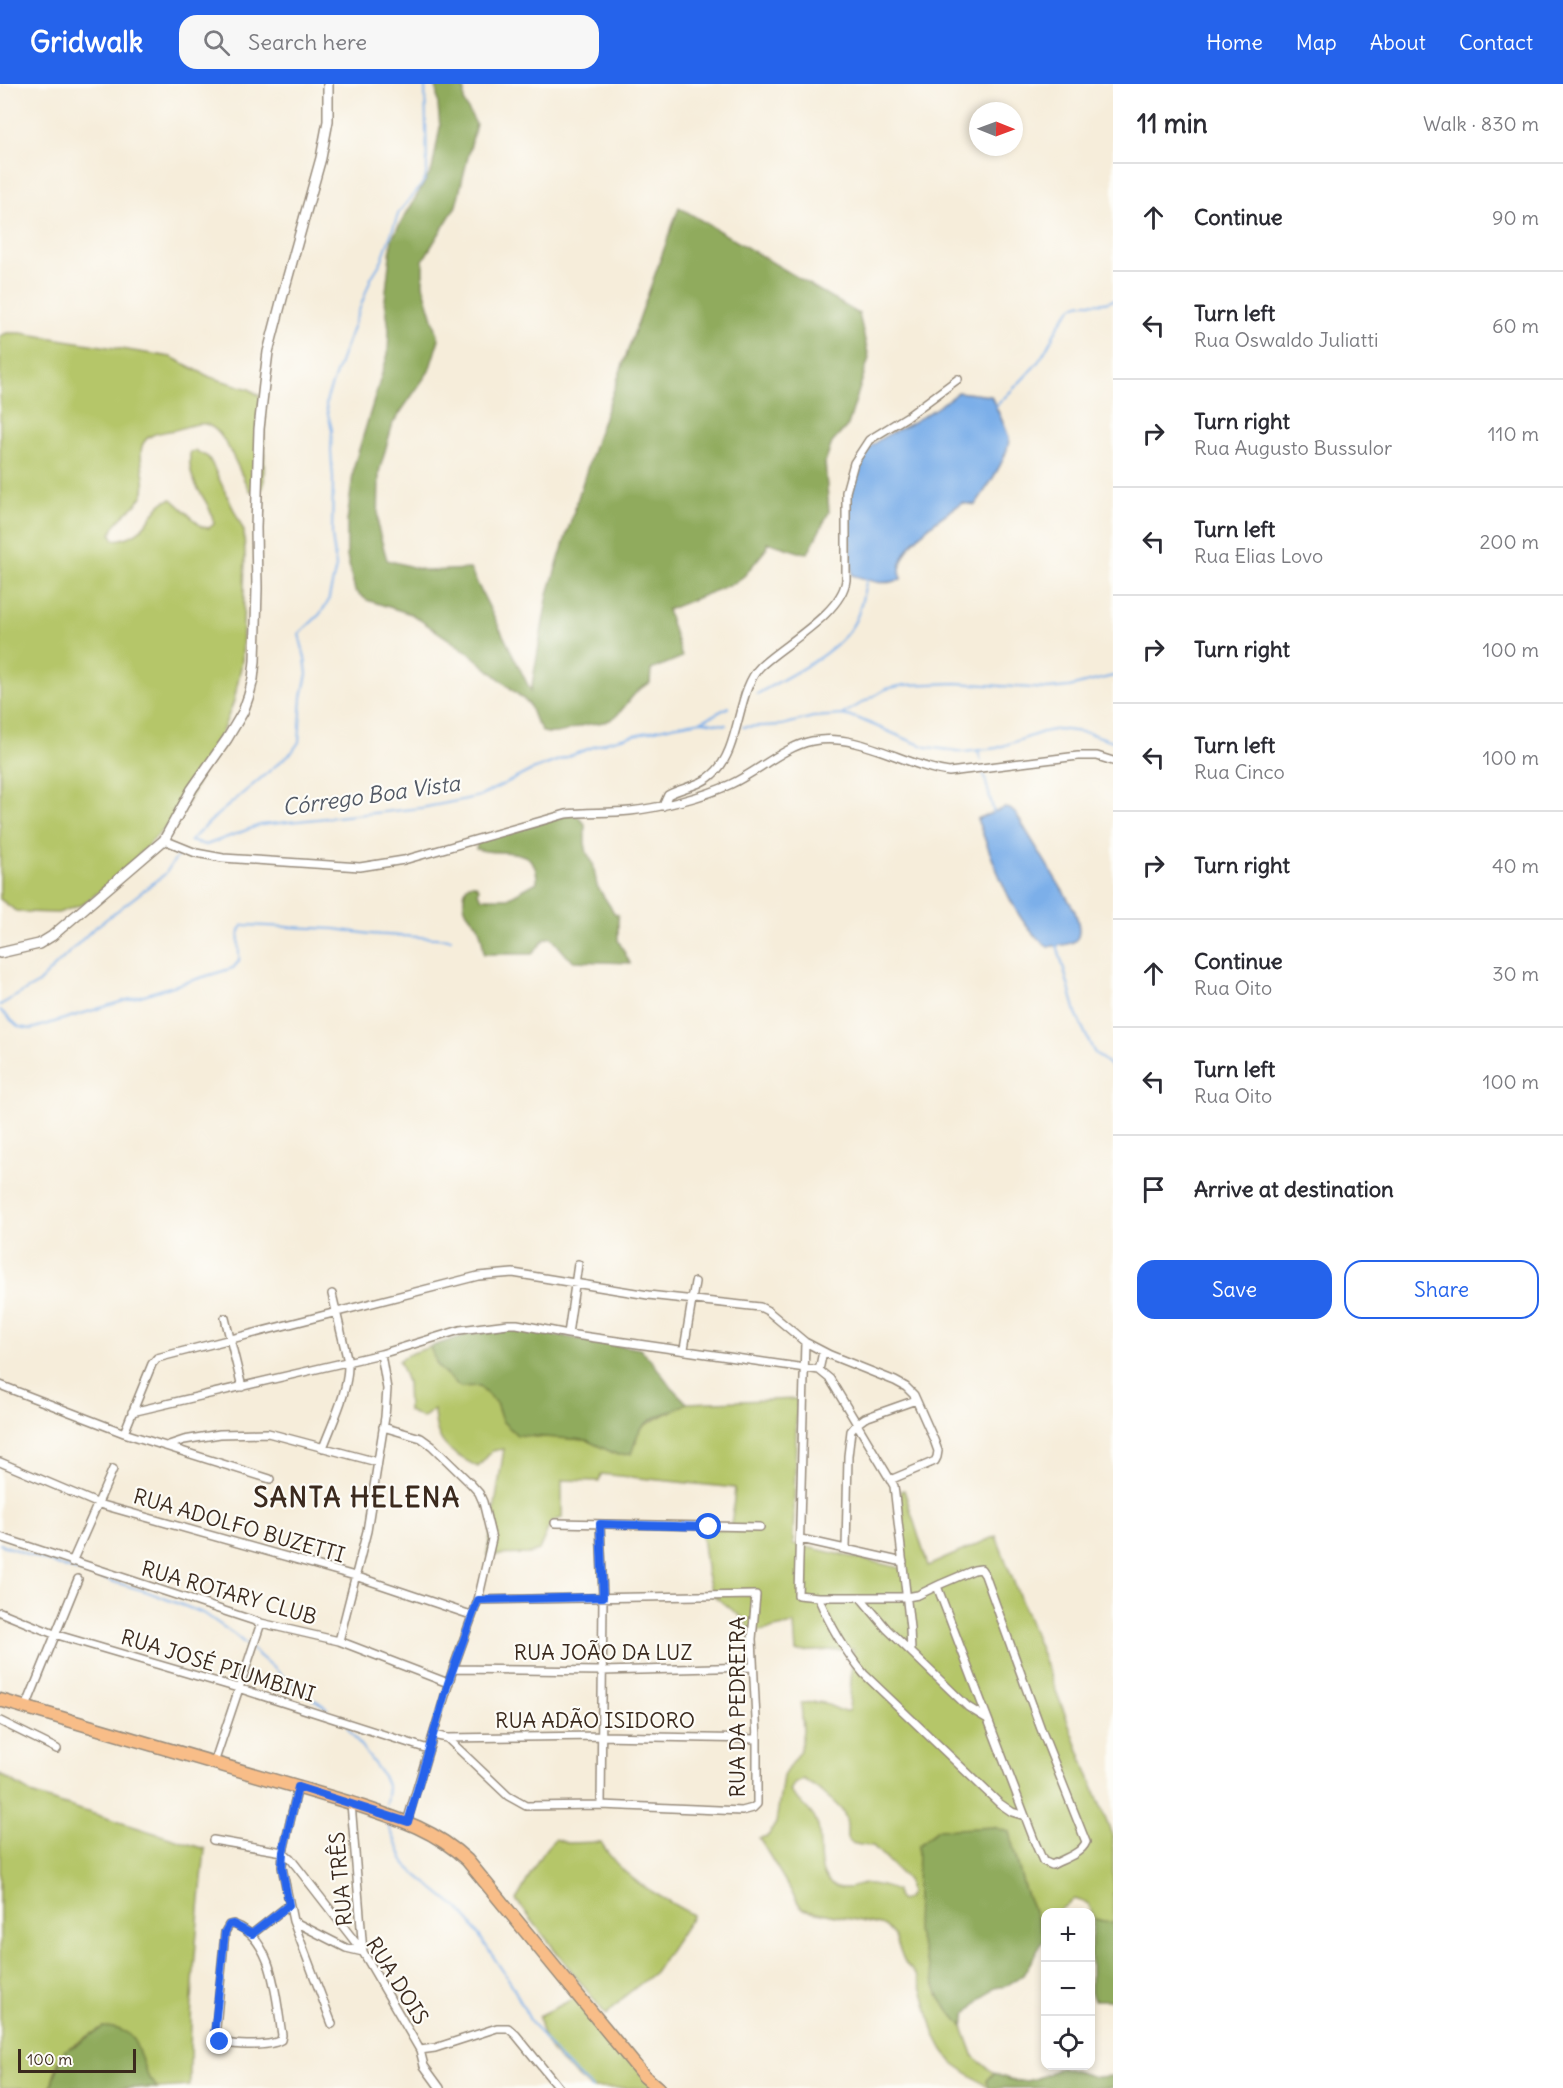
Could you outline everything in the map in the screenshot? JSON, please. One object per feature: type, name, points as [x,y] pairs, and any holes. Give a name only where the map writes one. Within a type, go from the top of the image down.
[{"type":"main road","points":[[0,1700],[399,1818],[442,1840],[466,1860],[644,2076],[658,2088]]},
{"type":"street","points":[[0,953],[39,944],[52,936],[164,840],[192,789],[243,712],[253,679],[257,588],[259,429],[268,352],[321,158],[328,120],[328,84]]},
{"type":"street","points":[[663,806],[668,795],[706,780],[715,773],[730,748],[748,688],[759,668],[831,607],[842,593],[846,580],[846,492],[848,479],[861,450],[882,430],[908,416],[958,379]]},
{"type":"street","points":[[164,840],[196,853],[223,858],[360,867],[404,860],[566,814],[628,811],[663,806],[731,785],[795,747],[812,741],[830,740],[863,745],[930,770],[949,772],[1078,756],[1098,756],[1113,761]]},
{"type":"street","points":[[568,1334],[578,1264]]},
{"type":"street","points":[[124,1433],[152,1364],[157,1358],[494,1274],[513,1273],[693,1301],[760,1307],[768,1311],[805,1342],[823,1352],[895,1381],[906,1387],[916,1400],[934,1440],[938,1451],[937,1457],[935,1461],[890,1480]]},
{"type":"street","points":[[684,1349],[695,1282]]},
{"type":"street","points":[[323,1448],[346,1384],[348,1362],[332,1294]]},
{"type":"street","points":[[225,1318],[242,1387]]},
{"type":"street","points":[[132,1412],[381,1354],[460,1330],[517,1324],[568,1334],[804,1366],[819,1370],[830,1379],[896,1494],[911,1652]]},
{"type":"street","points":[[805,1342],[798,1595],[907,1597],[918,1595],[937,1586],[979,1569],[985,1575],[1086,1845],[1078,1852],[1052,1864],[1043,1861],[937,1586]]},
{"type":"street","points":[[819,1370],[823,1352]]},
{"type":"street","points":[[339,1641],[367,1531],[383,1427],[387,1389],[381,1354]]},
{"type":"street","points":[[0,1385],[124,1433],[270,1479]]},
{"type":"street","points":[[846,1549],[849,1437],[857,1424],[865,1418],[916,1400]]},
{"type":"street","points":[[383,1427],[421,1438],[471,1484],[483,1502],[492,1539],[478,1600],[448,1683],[428,1749],[399,1818]]},
{"type":"street","points":[[168,1445],[220,1434],[255,1432],[288,1436],[377,1462]]},
{"type":"street","name":"RUA ADOLFO BUZETTI","points":[[0,1462],[99,1504],[355,1576],[471,1615]]},
{"type":"street","points":[[72,1562],[113,1469]]},
{"type":"street","points":[[555,1523],[760,1527]]},
{"type":"street","points":[[447,1738],[496,1785],[519,1803],[526,1806],[601,1805],[603,1597],[600,1524]]},
{"type":"street","name":"RUA ROTARY CLUB","points":[[0,1537],[261,1623],[339,1641],[448,1683]]},
{"type":"street","points":[[801,1539],[903,1562]]},
{"type":"street","points":[[26,1707],[78,1579]]},
{"type":"street","name":"RUA DA PEDREIRA","points":[[601,1805],[742,1811],[753,1808],[757,1804],[757,1739],[752,1639],[756,1595],[603,1597]]},
{"type":"street","points":[[478,1600],[603,1597]]},
{"type":"street","points":[[818,1597],[838,1638],[864,1674],[999,1803],[1012,1812],[1025,1816]]},
{"type":"street","points":[[860,1597],[887,1629],[968,1707],[986,1718]]},
{"type":"street","name":"RUA JOSÉ PIUMBINI","points":[[0,1612],[54,1634],[238,1688],[428,1749]]},
{"type":"street","points":[[214,1763],[261,1623]]},
{"type":"street","name":"RUA JOÃO DA LUZ","points":[[453,1669],[602,1671],[753,1667]]},
{"type":"street","points":[[0,1721],[57,1749]]},
{"type":"street","name":"RUA ADÃO ISIDORO","points":[[433,1735],[447,1738],[601,1736],[757,1739]]},
{"type":"street","points":[[298,1787],[283,1852],[282,1867],[293,1921],[332,2024]]},
{"type":"street","name":"RUA TRÊS","points":[[351,1803],[363,1952]]},
{"type":"street","points":[[213,1840],[283,1852]]},
{"type":"street","name":"RUA DOIS","points":[[283,1852],[295,1864],[363,1952],[420,2050],[435,2048],[497,2028],[508,2028],[559,2088]]},
{"type":"street","points":[[252,1934],[289,1905]]},
{"type":"street","points":[[293,1921],[346,1948],[363,1952]]},
{"type":"street","points":[[233,1924],[252,1934],[272,1972],[282,2035],[279,2042],[266,2044],[225,2043],[214,2038],[225,1932],[229,1925],[233,1924]]},
{"type":"street","points":[[420,2050],[424,2066],[440,2088]]},
{"type":"green space","points":[[436,84],[464,84],[464,102],[476,124],[456,206],[423,260],[423,285],[439,339],[429,371],[393,423],[379,472],[378,528],[387,560],[427,571],[470,569],[531,691],[548,594],[597,437],[679,207],[859,314],[869,358],[848,425],[832,443],[825,462],[829,512],[808,553],[767,542],[767,548],[744,576],[734,583],[667,610],[682,657],[651,670],[650,683],[635,693],[613,719],[559,733],[543,732],[529,704],[469,653],[411,614],[367,600],[355,591],[347,556],[347,522],[354,466],[388,354],[389,329],[385,300],[392,238],[432,170],[440,127]]},
{"type":"green space","points":[[7,333],[21,333],[171,357],[210,377],[249,389],[260,396],[264,422],[264,481],[263,487],[257,492],[250,491],[226,442],[213,427],[196,424],[161,432],[146,439],[142,446],[144,491],[137,503],[114,527],[111,534],[114,540],[137,532],[164,502],[172,499],[202,527],[209,528],[214,524],[208,505],[192,475],[190,452],[196,451],[208,457],[244,531],[242,662],[234,701],[220,737],[185,807],[114,880],[83,904],[58,913],[16,911],[0,899],[0,336]]},
{"type":"green space","points":[[571,814],[579,817],[585,824],[585,843],[587,853],[593,863],[597,886],[615,914],[618,915],[618,940],[630,963],[574,961],[551,937],[545,939],[532,954],[484,954],[479,929],[464,904],[465,891],[469,884],[475,884],[479,888],[478,893],[482,898],[508,898],[537,882],[536,869],[525,856],[476,849],[478,840]]},
{"type":"green space","points":[[512,1330],[640,1349],[687,1403],[648,1422],[638,1435],[631,1454],[618,1455],[586,1440],[517,1435],[502,1421],[496,1403],[479,1386],[460,1387],[438,1367],[430,1347],[469,1334]]},
{"type":"green space","points":[[430,1347],[438,1367],[479,1386],[496,1403],[502,1421],[533,1437],[586,1440],[618,1455],[636,1443],[637,1434],[643,1426],[687,1403],[797,1399],[793,1544],[905,1569],[900,1491],[904,1490],[928,1566],[996,1536],[1113,1838],[1113,1923],[1095,1919],[1095,1908],[1090,1908],[1089,1904],[1074,1899],[1062,1908],[1041,1908],[1041,1929],[1025,1891],[1009,1832],[929,1966],[940,1999],[963,2027],[974,2057],[994,2073],[987,2081],[989,2088],[953,2063],[943,2050],[934,2033],[917,1976],[905,1963],[895,1937],[885,1926],[802,1909],[759,1838],[768,1836],[776,1823],[783,1776],[800,1750],[803,1730],[801,1703],[821,1702],[842,1711],[849,1711],[853,1649],[796,1652],[794,1624],[751,1633],[744,1619],[713,1595],[707,1575],[701,1528],[731,1529],[735,1488],[601,1474],[599,1481],[562,1480],[562,1518],[551,1522],[539,1550],[530,1554],[487,1555],[504,1449],[492,1451],[478,1467],[451,1451],[440,1439],[434,1409],[423,1418],[408,1411],[407,1382],[399,1361],[407,1355]],"holes":[[[803,1779],[843,1812],[848,1840],[860,1845],[873,1846],[907,1880],[910,1892],[907,1899],[901,1901],[896,1891],[872,1884],[844,1888],[829,1883],[822,1868],[819,1830],[815,1818],[790,1791],[794,1784]]]},
{"type":"green space","points":[[0,1774],[34,1795],[205,1849],[192,1997],[190,2086],[157,2088],[103,2027],[70,2047],[59,2060],[50,2088],[0,2088]]},
{"type":"green space","points":[[994,1827],[1009,1832],[1025,1891],[1041,1929],[1041,1945],[1023,1975],[1006,1986],[994,1988],[966,2014],[963,2027],[940,1999],[916,1931],[918,1846],[937,1830]]},
{"type":"green space","points":[[555,1839],[567,1843],[601,1842],[619,1866],[641,1885],[693,1915],[655,1972],[606,2015],[516,1900],[538,1860]]},
{"type":"green space","points":[[1095,1919],[1113,1923],[1113,2000],[1095,2000]]},
{"type":"green space","points":[[577,1997],[659,2088],[591,2088],[557,2057],[545,2039],[539,2016]]},
{"type":"green space","points":[[103,2027],[115,2028],[131,2036],[148,2076],[157,2088],[50,2088],[65,2050]]},
{"type":"green space","points":[[1055,2070],[1071,2070],[1095,2077],[1113,2076],[1113,2088],[989,2088],[987,2081],[994,2073],[1021,2081],[1044,2076]]},
{"type":"water","points":[[958,392],[991,396],[1009,439],[1005,455],[996,473],[975,505],[962,503],[931,525],[911,545],[900,567],[901,579],[882,583],[852,575],[849,521],[852,484],[857,467],[866,452],[879,440],[928,414]]},
{"type":"water","points":[[1004,808],[1016,814],[1074,909],[1078,920],[1079,935],[1072,943],[1047,946],[1023,921],[1004,888],[977,819]]},
{"type":"waterway","points":[[425,84],[427,168],[425,179],[399,212],[381,262],[371,278],[327,398],[326,406],[332,430],[332,535],[336,567],[328,602],[320,614],[299,634],[307,674],[302,697],[299,742],[292,752],[217,815],[190,841],[206,845],[260,825],[421,808],[462,800],[480,796],[530,771],[609,741],[702,721],[726,725]]},
{"type":"waterway","points":[[996,406],[1038,362],[1067,313],[1073,307],[1082,303],[1103,303],[1113,300]]},
{"type":"waterway","points":[[757,694],[812,662],[838,643],[856,619],[867,579]]},
{"type":"waterway","points":[[843,714],[886,689],[904,685],[956,683],[1048,689],[1069,687],[1113,676]]},
{"type":"waterway","points":[[702,721],[729,707]]},
{"type":"waterway","name":"Córrego Boa Vista","points":[[743,727],[782,725],[813,717],[842,715],[857,718],[927,747],[964,752],[997,748],[1043,732],[1059,729],[1088,733],[1113,741]]},
{"type":"waterway","points":[[978,751],[981,761]]},
{"type":"waterway","points":[[983,771],[994,813]]},
{"type":"waterway","name":"Córrego Boa Vista","points":[[0,1005],[37,984],[92,930],[165,874],[179,854]]},
{"type":"waterway","points":[[0,1010],[19,1027],[31,1029],[233,968],[239,961],[239,937],[244,925],[335,929],[370,934],[451,939]]},
{"type":"waterway","points":[[1057,945],[1077,1016],[1094,1052],[1113,1068]]},
{"type":"waterway","points":[[0,1544],[57,1565],[148,1592],[205,1614],[235,1635],[297,1688],[327,1708]]},
{"type":"waterway","points":[[347,1727],[383,1776],[388,1788],[386,1804]]},
{"type":"waterway","points":[[386,1820],[406,1865],[459,1909],[470,1922],[511,1983],[530,2020],[558,2057],[592,2088]]},
{"type":"district","name":"SANTA HELENA","points":[[357,1498]]},
{"type":"route","points":[[220,2042],[214,2038],[214,2035],[225,1932],[229,1925],[237,1924],[252,1934],[289,1905],[282,1867],[283,1852],[298,1787],[408,1822],[448,1683],[478,1600],[603,1597],[600,1524],[709,1527]]}]
